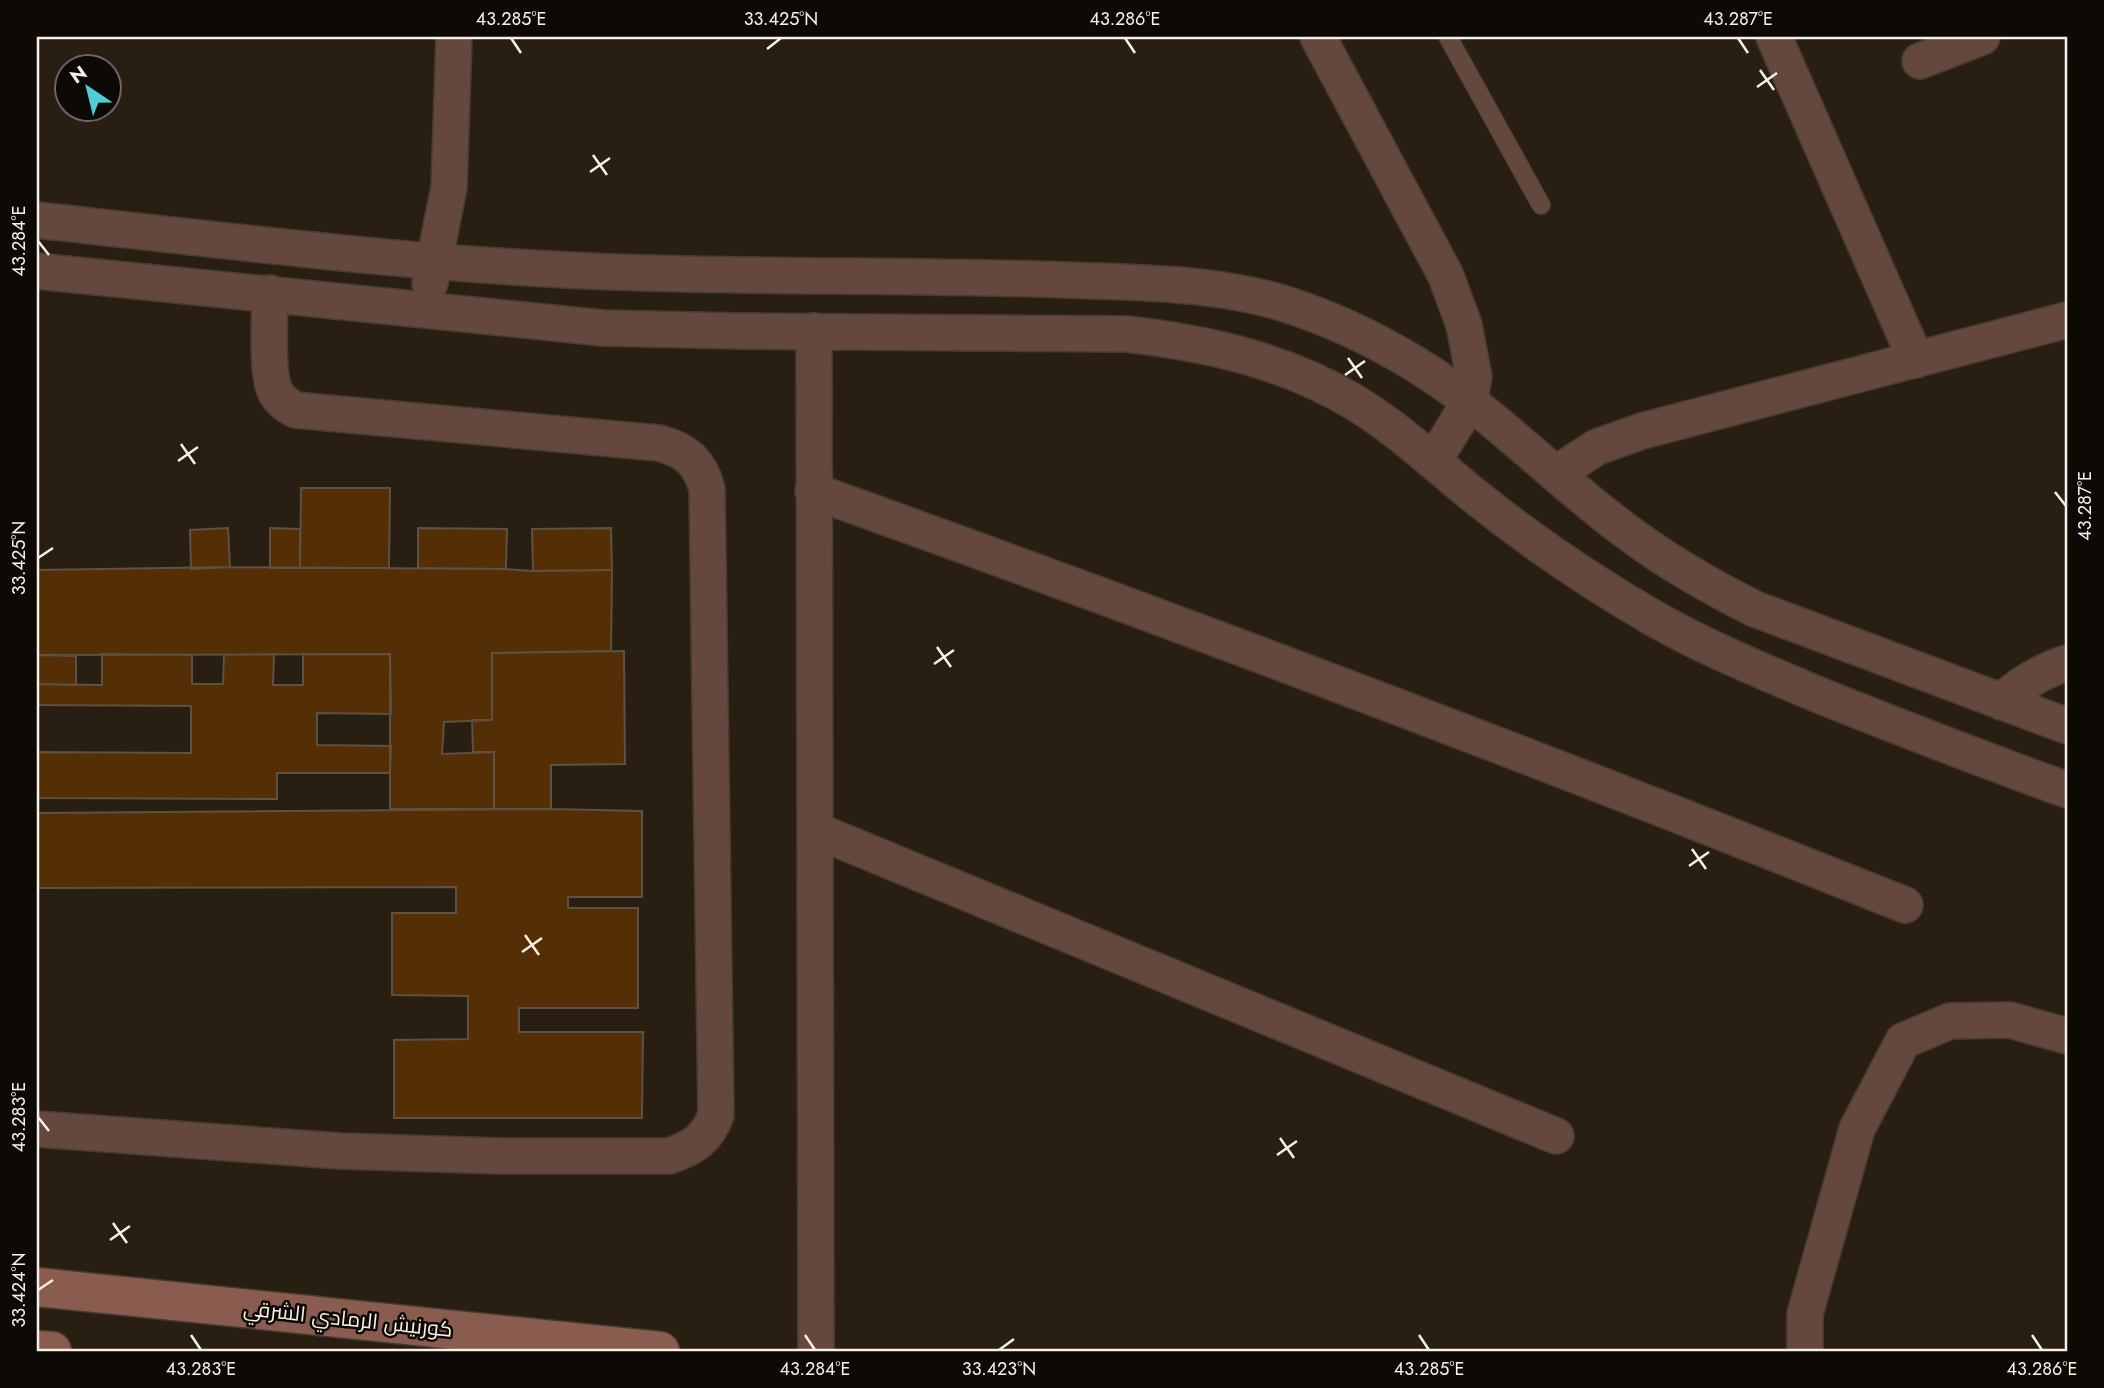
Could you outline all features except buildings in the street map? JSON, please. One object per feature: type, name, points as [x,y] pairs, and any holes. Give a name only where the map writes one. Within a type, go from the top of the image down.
[{"type":"main road","name":"كورنيش الرمادي الشرقي","points":[[37,1287],[660,1351]]},
{"type":"main road","points":[[37,1350],[52,1351]]},
{"type":"street","points":[[423,311],[436,261],[449,187],[454,37]]},
{"type":"street","points":[[1318,37],[1457,300],[1464,325],[1474,377],[1469,403],[1434,460]]},
{"type":"street","points":[[1774,37],[1916,360]]},
{"type":"street","points":[[1920,61],[1982,37]]},
{"type":"street","points":[[37,220],[436,261],[639,273],[1090,281],[1216,289],[1250,295],[1295,307],[1342,326],[1433,375],[1557,473],[1630,535],[1712,587],[1755,609],[2067,726]]},
{"type":"street","points":[[37,271],[603,328],[1126,334],[1226,349],[1314,381],[1352,401],[1387,424],[1434,460],[1469,492],[1587,578],[1730,658],[2067,790]]},
{"type":"street","points":[[37,1129],[340,1151],[500,1156],[669,1156],[702,1140],[716,1115],[707,489],[703,473],[692,458],[674,447],[659,443],[295,410],[275,393],[271,379],[270,293]]},
{"type":"street","points":[[1557,473],[1597,447],[1642,431],[2067,320]]},
{"type":"street","points":[[814,331],[816,1351]]},
{"type":"street","points":[[813,491],[1346,686],[1626,793],[1905,905]]},
{"type":"street","points":[[2001,702],[2015,688],[2032,677],[2067,663]]},
{"type":"street","points":[[815,830],[1556,1136]]},
{"type":"street","points":[[1805,1351],[1805,1314],[1857,1129],[1903,1041],[1950,1021],[2010,1020],[2067,1036]]},
{"type":"lane","points":[[1448,37],[1541,205]]}]
